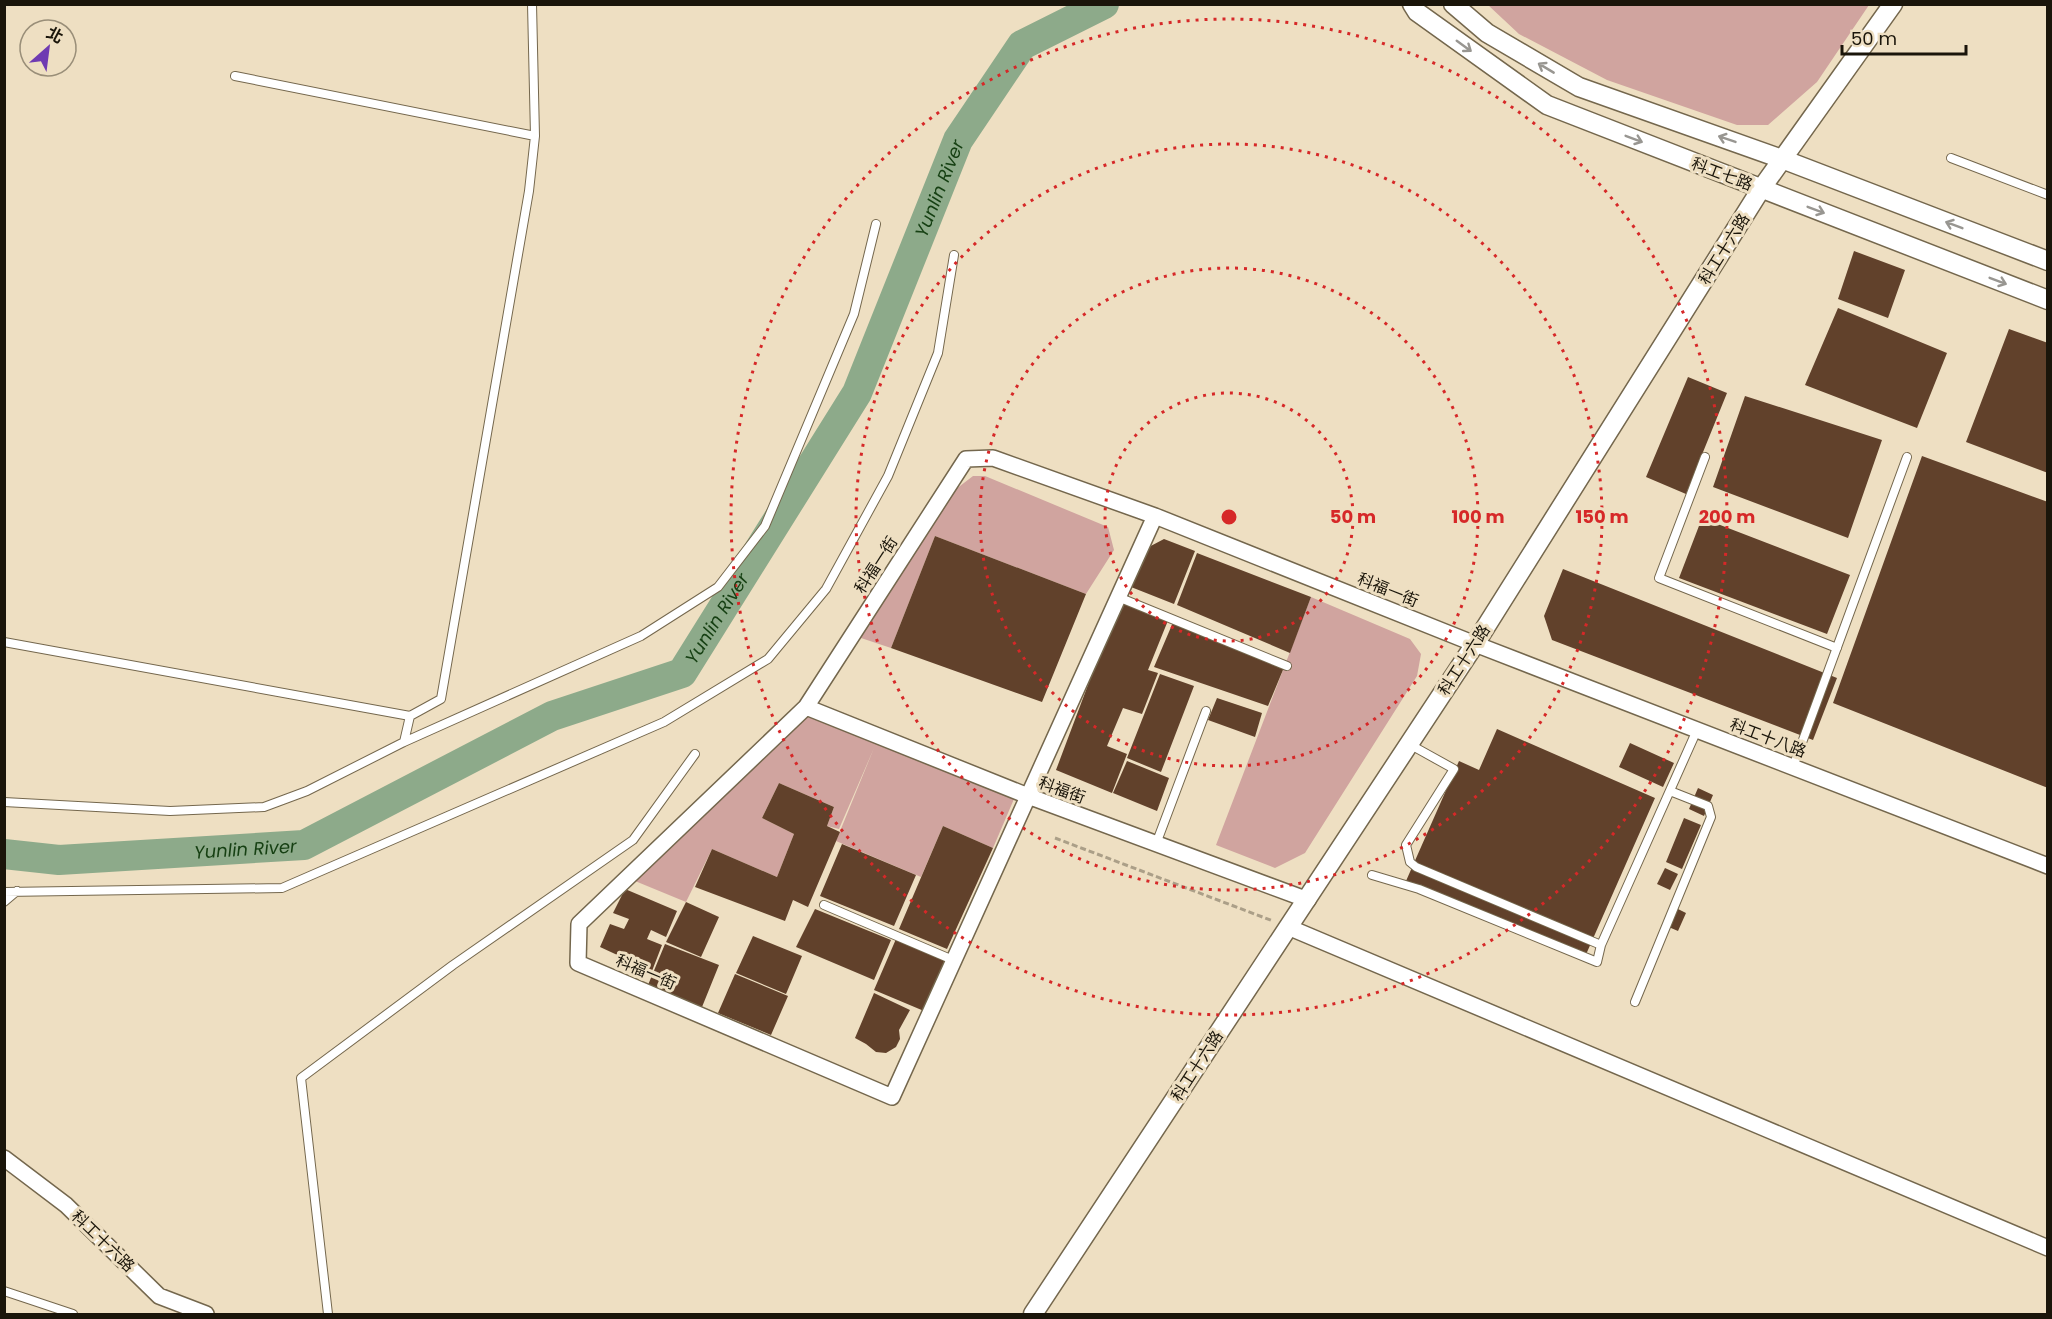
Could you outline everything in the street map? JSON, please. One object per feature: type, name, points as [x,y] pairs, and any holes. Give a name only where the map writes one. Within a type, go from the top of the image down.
[{"type":"street","name":"科工七路","points":[[1453,4],[1487,33],[1578,87],[1782,159],[2048,261]]},
{"type":"street","name":"科工十六路","points":[[1033,1314],[1475,644],[1761,189],[1893,4]]},
{"type":"street","name":"科工七路","points":[[1414,8],[1547,105],[2048,300]]},
{"type":"street","name":"科福一街","points":[[1155,516],[892,1097],[578,963],[579,924],[806,707],[966,459],[993,458],[1155,516],[1475,644]]},
{"type":"street","name":"科工十八路","points":[[1475,644],[2048,866]]},
{"type":"street","name":"科福街","points":[[806,707],[1028,796],[1308,900]]},
{"type":"street","points":[[1288,927],[2048,1248]]},
{"type":"street","name":"科工十六路","points":[[4,1158],[66,1205],[159,1296],[206,1314]]},
{"type":"lane","points":[[4,642],[410,716],[441,699],[529,191],[535,136],[532,4]]},
{"type":"lane","points":[[235,76],[535,136]]},
{"type":"lane","points":[[1951,158],[2048,195]]},
{"type":"lane","points":[[4,802],[170,811],[264,807],[307,791],[405,742],[641,636],[718,587],[765,526],[854,314],[876,224]]},
{"type":"lane","points":[[4,892],[282,888],[664,722],[768,659],[826,589],[888,476],[938,353],[954,255]]},
{"type":"lane","points":[[1793,767],[1907,457]]},
{"type":"lane","points":[[1705,458],[1659,578],[1837,648]]},
{"type":"lane","points":[[1118,597],[1287,666]]},
{"type":"lane","points":[[1156,844],[1206,711]]},
{"type":"lane","points":[[405,742],[410,716]]},
{"type":"lane","points":[[1372,875],[1419,889],[1597,962],[1601,945],[1697,730]]},
{"type":"lane","points":[[1409,744],[1454,769],[1406,845],[1410,861],[1416,867],[1601,945]]},
{"type":"lane","points":[[328,1314],[301,1078],[453,965],[633,840],[695,754]]},
{"type":"lane","points":[[1635,1002],[1711,817],[1708,806],[1670,791]]},
{"type":"lane","points":[[4,902],[17,891]]},
{"type":"lane","points":[[824,905],[953,960]]},
{"type":"lane","points":[[4,1291],[73,1314]]},
{"type":"path","points":[[1055,838],[1288,927]]},
{"type":"shaded area","points":[[1488,5],[1869,5],[1817,82],[1768,125],[1737,125],[1607,80],[1519,34]]},
{"type":"shaded area","points":[[973,476],[985,476],[1108,527],[1114,550],[1086,594],[935,536],[891,648],[858,637],[947,496]]},
{"type":"shaded area","points":[[1311,597],[1410,639],[1421,654],[1417,676],[1305,853],[1275,868],[1216,845]]},
{"type":"shaded area","points":[[806,707],[1017,792],[993,848],[943,826],[921,877],[836,841],[874,748],[839,829],[827,826],[834,807],[779,783],[762,818],[794,834],[777,877],[712,849],[686,902],[635,881]]},
{"type":"building","points":[[1854,251],[1905,270],[1888,318],[1838,299]]},
{"type":"building","points":[[1838,308],[1947,353],[1917,428],[1805,385]]},
{"type":"building","points":[[2009,329],[2048,343],[2048,473],[1966,442]]},
{"type":"building","points":[[1688,377],[1727,393],[1686,494],[1646,477]]},
{"type":"building","points":[[1745,396],[1882,440],[1848,538],[1713,487]]},
{"type":"building","points":[[1922,456],[2048,502],[2048,788],[1833,703]]},
{"type":"building","points":[[1702,518],[1850,575],[1827,634],[1679,578]]},
{"type":"building","points":[[935,536],[1086,594],[1042,702],[891,648]]},
{"type":"building","points":[[1164,539],[1195,551],[1174,604],[1131,587],[1145,549]]},
{"type":"building","points":[[1197,553],[1311,597],[1290,653],[1177,605]]},
{"type":"building","points":[[1563,569],[1837,678],[1813,740],[1552,640],[1544,616]]},
{"type":"building","points":[[1123,599],[1169,618],[1148,670],[1158,673],[1142,714],[1123,708],[1107,746],[1127,754],[1112,793],[1056,770]]},
{"type":"building","points":[[1174,620],[1285,665],[1268,706],[1154,667]]},
{"type":"building","points":[[1160,674],[1194,686],[1161,772],[1127,758]]},
{"type":"building","points":[[1217,698],[1262,713],[1255,737],[1208,720]]},
{"type":"building","points":[[1497,729],[1655,798],[1584,959],[1406,881],[1459,761],[1479,770]]},
{"type":"building","points":[[1630,743],[1674,763],[1663,787],[1619,767]]},
{"type":"building","points":[[1127,761],[1169,778],[1157,811],[1113,793]]},
{"type":"building","points":[[779,783],[834,807],[827,826],[840,832],[808,907],[793,900],[785,921],[695,887],[712,849],[777,877],[794,834],[762,818]]},
{"type":"building","points":[[1698,788],[1713,795],[1704,816],[1689,809]]},
{"type":"building","points":[[1684,818],[1701,825],[1682,869],[1666,862]]},
{"type":"building","points":[[943,826],[993,848],[947,949],[899,929]]},
{"type":"building","points":[[842,844],[916,875],[894,926],[820,896]]},
{"type":"building","points":[[1665,868],[1678,874],[1670,890],[1657,884]]},
{"type":"building","points":[[625,889],[677,911],[666,937],[651,930],[647,939],[662,945],[652,971],[600,947],[610,924],[624,929],[629,919],[613,913]]},
{"type":"building","points":[[686,902],[719,917],[701,957],[666,942]]},
{"type":"building","points":[[1672,906],[1686,913],[1678,931],[1664,925]]},
{"type":"building","points":[[815,909],[891,940],[874,980],[796,947]]},
{"type":"building","points":[[753,936],[802,956],[786,994],[736,973]]},
{"type":"building","points":[[896,939],[947,960],[924,1011],[874,990]]},
{"type":"building","points":[[665,944],[719,965],[702,1007],[648,985]]},
{"type":"building","points":[[735,974],[788,996],[771,1035],[718,1013]]},
{"type":"building","points":[[874,993],[910,1010],[899,1030],[900,1039],[896,1047],[886,1053],[876,1052],[855,1038]]},
{"type":"waterway","name":"Yunlin River","points":[[4,854],[59,860],[304,845],[552,716],[682,673],[857,393],[958,140],[1022,45],[1104,4]]}]
